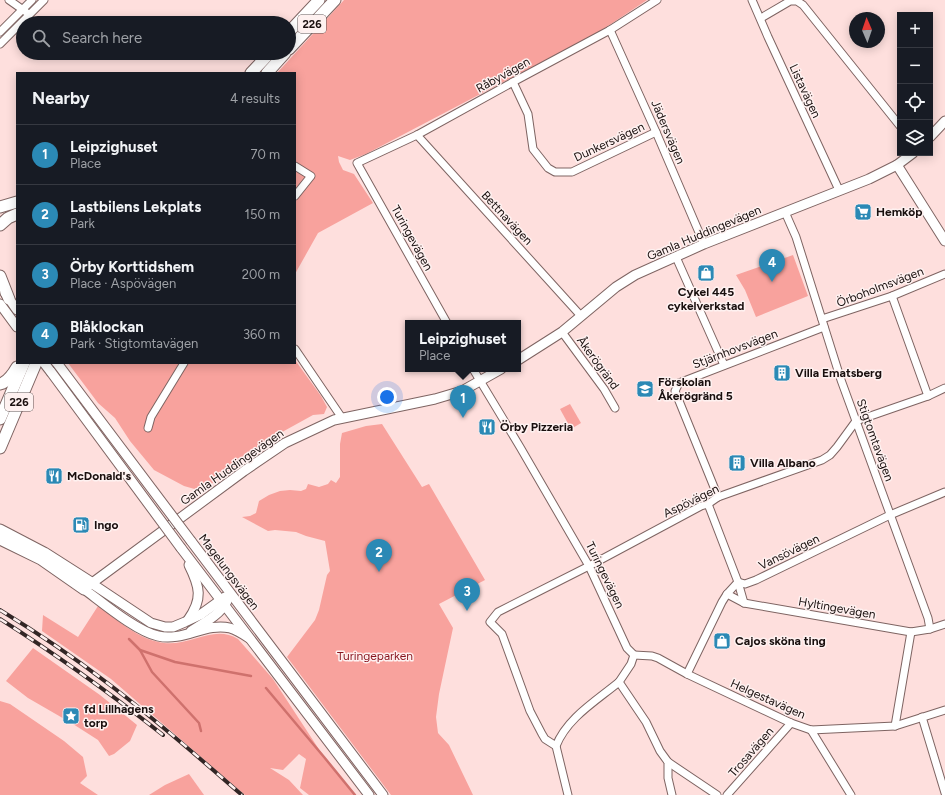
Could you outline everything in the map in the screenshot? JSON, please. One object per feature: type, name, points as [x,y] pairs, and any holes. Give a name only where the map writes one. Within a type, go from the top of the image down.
[{"type":"main road","name":"226","points":[[296,25],[319,0]]},
{"type":"main road","name":"226","points":[[296,42],[335,0]]},
{"type":"main road","points":[[252,72],[263,60]]},
{"type":"main road","points":[[267,72],[278,60]]},
{"type":"main road","points":[[933,134],[945,122]]},
{"type":"main road","name":"Gamla Huddingevägen","points":[[521,358],[562,332],[634,274],[704,244],[869,179],[897,165],[909,156]]},
{"type":"main road","points":[[897,165],[945,241]]},
{"type":"main road","points":[[0,207],[16,202]]},
{"type":"main road","points":[[0,225],[8,218],[16,214]]},
{"type":"main road","points":[[0,276],[4,302],[16,309]]},
{"type":"main road","points":[[0,287],[4,302],[16,325]]},
{"type":"main road","points":[[0,384],[5,383],[19,364]]},
{"type":"main road","name":"226","points":[[0,419],[24,364]]},
{"type":"main road","name":"226","points":[[1,446],[36,364]]},
{"type":"main road","name":"Magelungsvägen","points":[[45,364],[222,603],[369,795]]},
{"type":"main road","name":"Magelungsvägen","points":[[57,364],[383,795]]},
{"type":"main road","name":"Gamla Huddingevägen","points":[[88,586],[244,471],[285,443],[322,425],[342,418],[462,391],[496,372]]},
{"type":"main road","points":[[0,530],[44,553],[148,633],[168,638],[186,636],[208,628],[226,627],[249,638]]},
{"type":"main road","points":[[0,539],[41,559],[151,623],[165,627],[173,627],[180,625],[222,603]]},
{"type":"main road","points":[[181,548],[194,575],[199,591],[196,607],[188,620]]},
{"type":"main road","points":[[177,637],[200,626],[231,594]]},
{"type":"street","points":[[9,0],[29,15],[44,0]]},
{"type":"street","points":[[0,32],[32,0]]},
{"type":"street","name":"Råbyvägen","points":[[357,163],[417,135],[610,30],[657,0]]},
{"type":"street","name":"Listavägen","points":[[752,0],[839,190]]},
{"type":"street","points":[[761,18],[790,1],[797,1],[803,4],[897,122]]},
{"type":"street","points":[[0,44],[16,28]]},
{"type":"street","name":"Jädersvägen","points":[[610,30],[704,244]]},
{"type":"street","name":"Dunkersvägen","points":[[513,82],[528,114],[533,149],[548,168],[556,172],[572,172],[656,132]]},
{"type":"street","name":"Bettnavägen","points":[[417,135],[581,316]]},
{"type":"street","name":"Turingevägen","points":[[357,163],[445,320]]},
{"type":"street","points":[[296,167],[311,176],[296,195]]},
{"type":"street","name":"Stigtomtavägen","points":[[785,212],[797,242],[856,421],[928,618],[930,629]]},
{"type":"street","points":[[676,257],[724,365]]},
{"type":"street","name":"Örboholmsvägen","points":[[822,319],[892,296],[945,274]]},
{"type":"street","points":[[892,296],[928,396]]},
{"type":"street","name":"Stjärnhovsvägen","points":[[718,497],[675,391],[679,383],[824,327]]},
{"type":"street","name":"Åkerögränd","points":[[562,332],[604,389],[615,408]]},
{"type":"street","points":[[296,350],[342,418]]},
{"type":"street","points":[[148,428],[152,417],[183,364]]},
{"type":"street","name":"Turingevägen","points":[[475,372],[590,566],[627,648],[634,655]]},
{"type":"street","points":[[856,421],[928,396],[945,388]]},
{"type":"street","name":"Aspövägen","points":[[556,746],[545,739],[542,734],[530,710],[502,634],[490,622],[498,612],[590,566],[701,506],[708,504],[718,497],[822,460],[830,455],[837,447],[856,421]]},
{"type":"street","name":"Vansövägen","points":[[738,582],[745,584],[756,580],[890,515],[945,492]]},
{"type":"street","points":[[708,504],[738,582],[744,603]]},
{"type":"street","points":[[687,674],[727,594],[738,582]]},
{"type":"street","name":"Hyltingevägen","points":[[727,594],[744,603],[911,632],[930,629],[945,624]]},
{"type":"street","points":[[895,726],[911,632]]},
{"type":"street","points":[[568,795],[556,746],[560,735],[572,721],[618,682],[631,664],[634,655]]},
{"type":"street","name":"Helgestavägen","points":[[634,655],[652,656],[658,658],[687,674],[791,724],[811,730],[895,726],[945,710]]},
{"type":"street","points":[[618,682],[643,717],[660,751],[668,762],[717,795]]},
{"type":"street","points":[[922,717],[945,793]]},
{"type":"street","name":"Trosavägen","points":[[727,795],[791,724]]},
{"type":"street","points":[[811,730],[852,795]]},
{"type":"street","points":[[668,762],[668,778],[672,795]]},
{"type":"green space","points":[[344,0],[647,0],[599,32],[366,154],[350,160],[338,156],[343,170],[354,174],[373,203],[318,233],[296,272],[296,72],[278,72],[289,60],[296,60],[296,52]]},
{"type":"green space","points":[[793,255],[808,296],[756,317],[745,290],[736,275]]},
{"type":"green space","points":[[296,361],[321,396],[327,407],[324,414],[313,415],[284,431],[203,490],[198,490],[184,486],[154,470],[130,441],[115,418],[98,403],[69,364],[296,364]]},
{"type":"green space","points":[[570,404],[581,423],[571,429],[560,409]]},
{"type":"green space","name":"Turingeparken","points":[[382,424],[422,487],[429,484],[485,580],[439,604],[453,628],[439,694],[436,717],[438,733],[449,745],[473,795],[391,795],[287,657],[315,620],[319,610],[327,575],[330,571],[325,541],[296,532],[275,530],[268,531],[242,517],[250,516],[256,513],[259,501],[280,491],[301,491],[306,489],[308,484],[319,487],[328,484],[331,480],[336,483],[340,477],[340,444],[342,433],[366,426]]},
{"type":"green space","points":[[98,606],[137,634],[155,641],[164,643],[184,642],[211,634],[229,635],[238,639],[273,679],[324,757],[355,795],[309,795],[300,788],[306,759],[299,754],[283,770],[270,768],[289,780],[303,795],[245,795],[111,679],[42,631],[43,615],[78,637]]},
{"type":"green space","points":[[33,648],[100,695],[137,725],[130,741],[114,754],[109,756],[98,740],[28,698],[6,681]]},
{"type":"green space","points":[[0,701],[10,704],[64,741],[83,757],[87,776],[80,783],[98,795],[0,795]]},
{"type":"green space","points":[[189,774],[204,795],[149,795],[165,785]]},
{"type":"waterway","points":[[129,639],[140,650],[175,662],[251,676]]},
{"type":"waterway","points":[[140,650],[152,672],[199,723],[201,731]]},
{"type":"waterway","points":[[266,688],[355,795]]},
{"type":"railway","points":[[0,610],[93,672],[175,737],[242,795]]},
{"type":"railway","points":[[0,619],[83,675],[163,735]]},
{"type":"place","name":"Hemköp","points":[[863,212]]},
{"type":"place","name":"Cykel 445 cykelverkstad","points":[[706,273]]},
{"type":"place","name":"Blåklockan","points":[[772,282]]},
{"type":"place","name":"Villa Ematsberg","points":[[782,373]]},
{"type":"place","name":"Förskolan Åkerögränd 5","points":[[645,389]]},
{"type":"place","name":"Leipzighuset","points":[[463,418]]},
{"type":"place","name":"Örby Pizzeria","points":[[487,427]]},
{"type":"place","name":"Villa Albano","points":[[737,463]]},
{"type":"place","name":"McDonald's","points":[[54,476]]},
{"type":"place","name":"Ingo","points":[[81,525]]},
{"type":"place","name":"Lastbilens Lekplats","points":[[379,572]]},
{"type":"place","name":"Örby Korttidshem","points":[[467,611]]},
{"type":"place","name":"Cajos sköna ting","points":[[722,641]]},
{"type":"place","name":"fd Lillhagens torp","points":[[71,716]]}]
